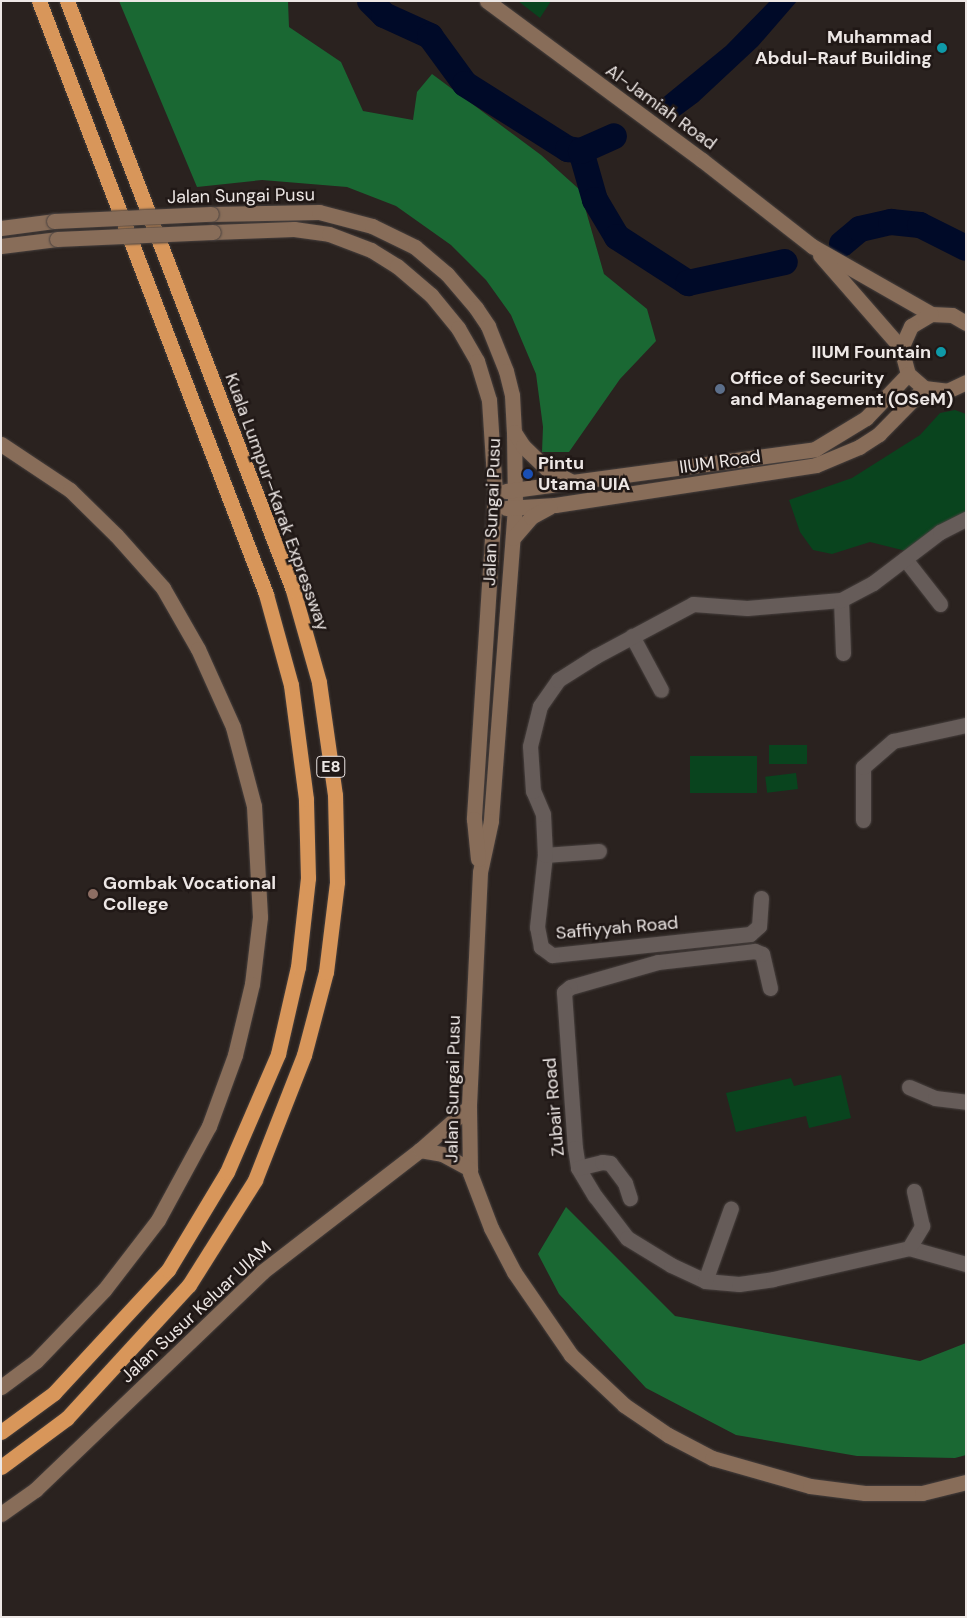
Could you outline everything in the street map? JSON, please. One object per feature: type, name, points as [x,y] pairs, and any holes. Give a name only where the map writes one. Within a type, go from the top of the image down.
[{"type":"highway","name":"E8","points":[[1,1432],[54,1393],[168,1270],[227,1172],[278,1054],[298,968],[308,878],[306,799],[291,685],[266,594],[40,1]]},
{"type":"highway","name":"Kuala Lumpur–Karak Expressway","points":[[1,1467],[67,1418],[189,1285],[255,1180],[306,1046],[326,972],[337,882],[334,795],[319,682],[293,590],[67,1]]},
{"type":"main road","name":"Al-Jamiah Road","points":[[486,1],[702,160],[812,246],[931,314],[952,315],[966,323]]},
{"type":"main road","name":"Jalan Sungai Pusu","points":[[1,228],[54,221],[210,214],[319,212],[372,226],[415,247],[447,274],[488,326],[506,371],[514,432],[515,507],[491,821],[480,872]]},
{"type":"main road","name":"Jalan Sungai Pusu","points":[[1,246],[56,239],[294,229],[329,234],[352,242],[397,266],[431,295],[469,345],[490,400],[493,433],[495,492],[474,819],[480,872],[469,1107],[470,1169],[491,1228],[514,1272],[572,1355],[624,1406],[668,1435],[712,1458],[810,1486],[865,1492],[922,1493],[966,1482]]},
{"type":"main road","name":"Al-Jamiah Road","points":[[812,246],[901,348],[908,374]]},
{"type":"main road","points":[[901,348],[911,326],[931,314]]},
{"type":"main road","points":[[908,374],[924,388],[939,392],[964,385]]},
{"type":"main road","name":"IIUM Road","points":[[495,492],[713,465],[815,449],[866,418],[908,374]]},
{"type":"main road","name":"IIUM Road","points":[[494,508],[555,505],[796,470],[836,458],[879,434],[924,388]]},
{"type":"main road","points":[[514,432],[523,446],[546,469],[576,483]]},
{"type":"main road","points":[[1,444],[70,490],[116,536],[163,588],[198,649],[233,727],[254,806],[260,917],[252,984],[235,1055],[209,1126],[158,1220],[104,1290],[36,1361],[1,1387]]},
{"type":"main road","points":[[713,465],[716,482]]},
{"type":"main road","points":[[513,538],[531,517],[555,505]]},
{"type":"main road","name":"Jalan Susur Keluar UIAM","points":[[1,1514],[35,1490],[262,1272],[420,1150],[469,1107]]},
{"type":"main road","points":[[420,1150],[442,1154],[470,1169]]},
{"type":"street","name":"Saffiyyah Road","points":[[761,898],[759,926],[750,934],[552,955],[541,947],[537,927],[544,855],[543,814],[533,791],[530,746],[540,706],[558,680],[632,636],[693,604],[747,608],[841,600],[873,583],[940,532],[966,519]]},
{"type":"street","points":[[905,559],[940,604]]},
{"type":"street","points":[[841,600],[843,653]]},
{"type":"street","points":[[632,636],[661,690]]},
{"type":"street","points":[[863,820],[863,767],[893,741],[966,726]]},
{"type":"street","points":[[544,855],[599,851]]},
{"type":"street","name":"Zubair Road","points":[[770,988],[762,954],[755,951],[658,962],[570,987],[563,999],[578,1168],[627,1238],[671,1265],[705,1281],[739,1284],[773,1279],[909,1248],[966,1264]]},
{"type":"street","points":[[909,1087],[935,1098],[966,1102]]},
{"type":"street","points":[[578,1168],[602,1162],[610,1164],[625,1183],[630,1198]]},
{"type":"street","points":[[909,1248],[922,1226],[914,1191]]},
{"type":"street","points":[[705,1281],[731,1208]]},
{"type":"green space","points":[[119,1],[288,1],[289,27],[341,62],[363,111],[413,120],[417,92],[432,74],[541,155],[580,190],[604,274],[647,309],[656,341],[620,379],[569,452],[542,452],[543,427],[536,374],[511,315],[486,280],[451,245],[396,206],[347,187],[262,180],[197,187]]},
{"type":"green space","points":[[518,1],[551,1],[540,18]]},
{"type":"green space","points":[[955,410],[966,414],[966,516],[906,551],[870,542],[832,554],[813,550],[800,532],[789,500],[852,478],[920,435],[940,413]]},
{"type":"green space","points":[[769,745],[807,745],[807,764],[769,764]]},
{"type":"green space","points":[[690,756],[757,756],[757,793],[690,793]]},
{"type":"green space","points":[[796,773],[798,789],[767,793],[765,777]]},
{"type":"green space","points":[[841,1075],[851,1118],[809,1128],[806,1116],[736,1132],[726,1093],[791,1078],[794,1086]]},
{"type":"green space","points":[[566,1207],[675,1316],[920,1361],[966,1343],[966,1455],[955,1458],[857,1456],[736,1435],[646,1388],[559,1294],[538,1254]]},
{"type":"water","points":[[770,1],[797,1],[758,46],[698,102],[671,122],[654,105],[726,46]]},
{"type":"waterway","points":[[370,1],[384,15],[430,36],[465,84],[568,149],[581,151],[595,200],[617,237],[688,283],[785,262]]},
{"type":"waterway","points":[[581,151],[614,136]]},
{"type":"waterway","points":[[842,244],[860,229],[891,222],[920,225],[966,248]]},
{"type":"place","name":"Muhammad Abdul-Rauf Building","points":[[942,48]]},
{"type":"place","name":"IIUM Fountain","points":[[941,352]]},
{"type":"place","name":"Office of Security and Management (OSeM)","points":[[720,389]]},
{"type":"place","name":"Pintu Utama UIA","points":[[528,474]]},
{"type":"place","name":"Gombak Vocational College","points":[[93,894]]}]
